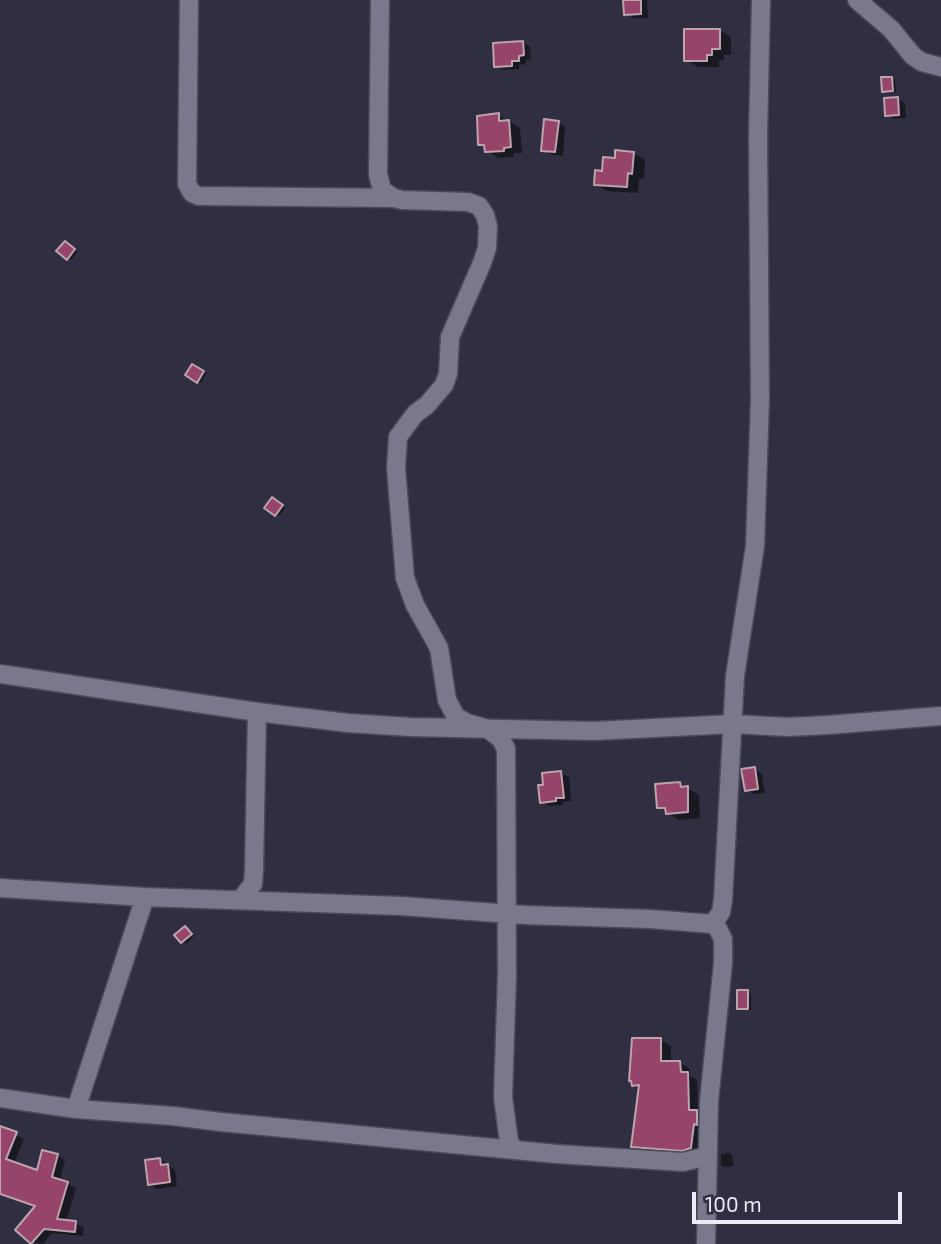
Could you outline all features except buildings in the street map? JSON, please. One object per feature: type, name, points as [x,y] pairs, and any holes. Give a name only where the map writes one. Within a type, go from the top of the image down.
[{"type":"street","points":[[189,0],[187,184],[192,193],[199,196],[394,198],[468,202],[478,206],[485,215],[488,226],[487,248],[450,337],[444,385],[404,427],[398,437],[396,452],[403,564],[409,590],[439,648],[447,699],[456,717],[488,729],[501,739],[506,749],[507,1009],[503,1097],[506,1132],[515,1150]]},
{"type":"street","points":[[380,0],[378,174],[382,190],[394,198]]},
{"type":"street","points":[[713,925],[721,912],[723,900],[735,676],[755,546],[758,478],[761,0]]},
{"type":"street","points":[[858,0],[891,29],[913,56],[922,62],[941,67]]},
{"type":"street","points":[[0,674],[348,723],[488,729],[614,730],[733,724],[787,727],[941,716]]},
{"type":"street","points":[[240,899],[253,884],[257,712]]},
{"type":"street","points":[[0,888],[650,919],[713,925],[723,939],[723,963],[709,1101],[706,1244]]},
{"type":"street","points":[[76,1110],[145,897]]},
{"type":"street","points":[[0,1098],[41,1102],[76,1110],[173,1116],[515,1150],[683,1162],[708,1156]]}]
